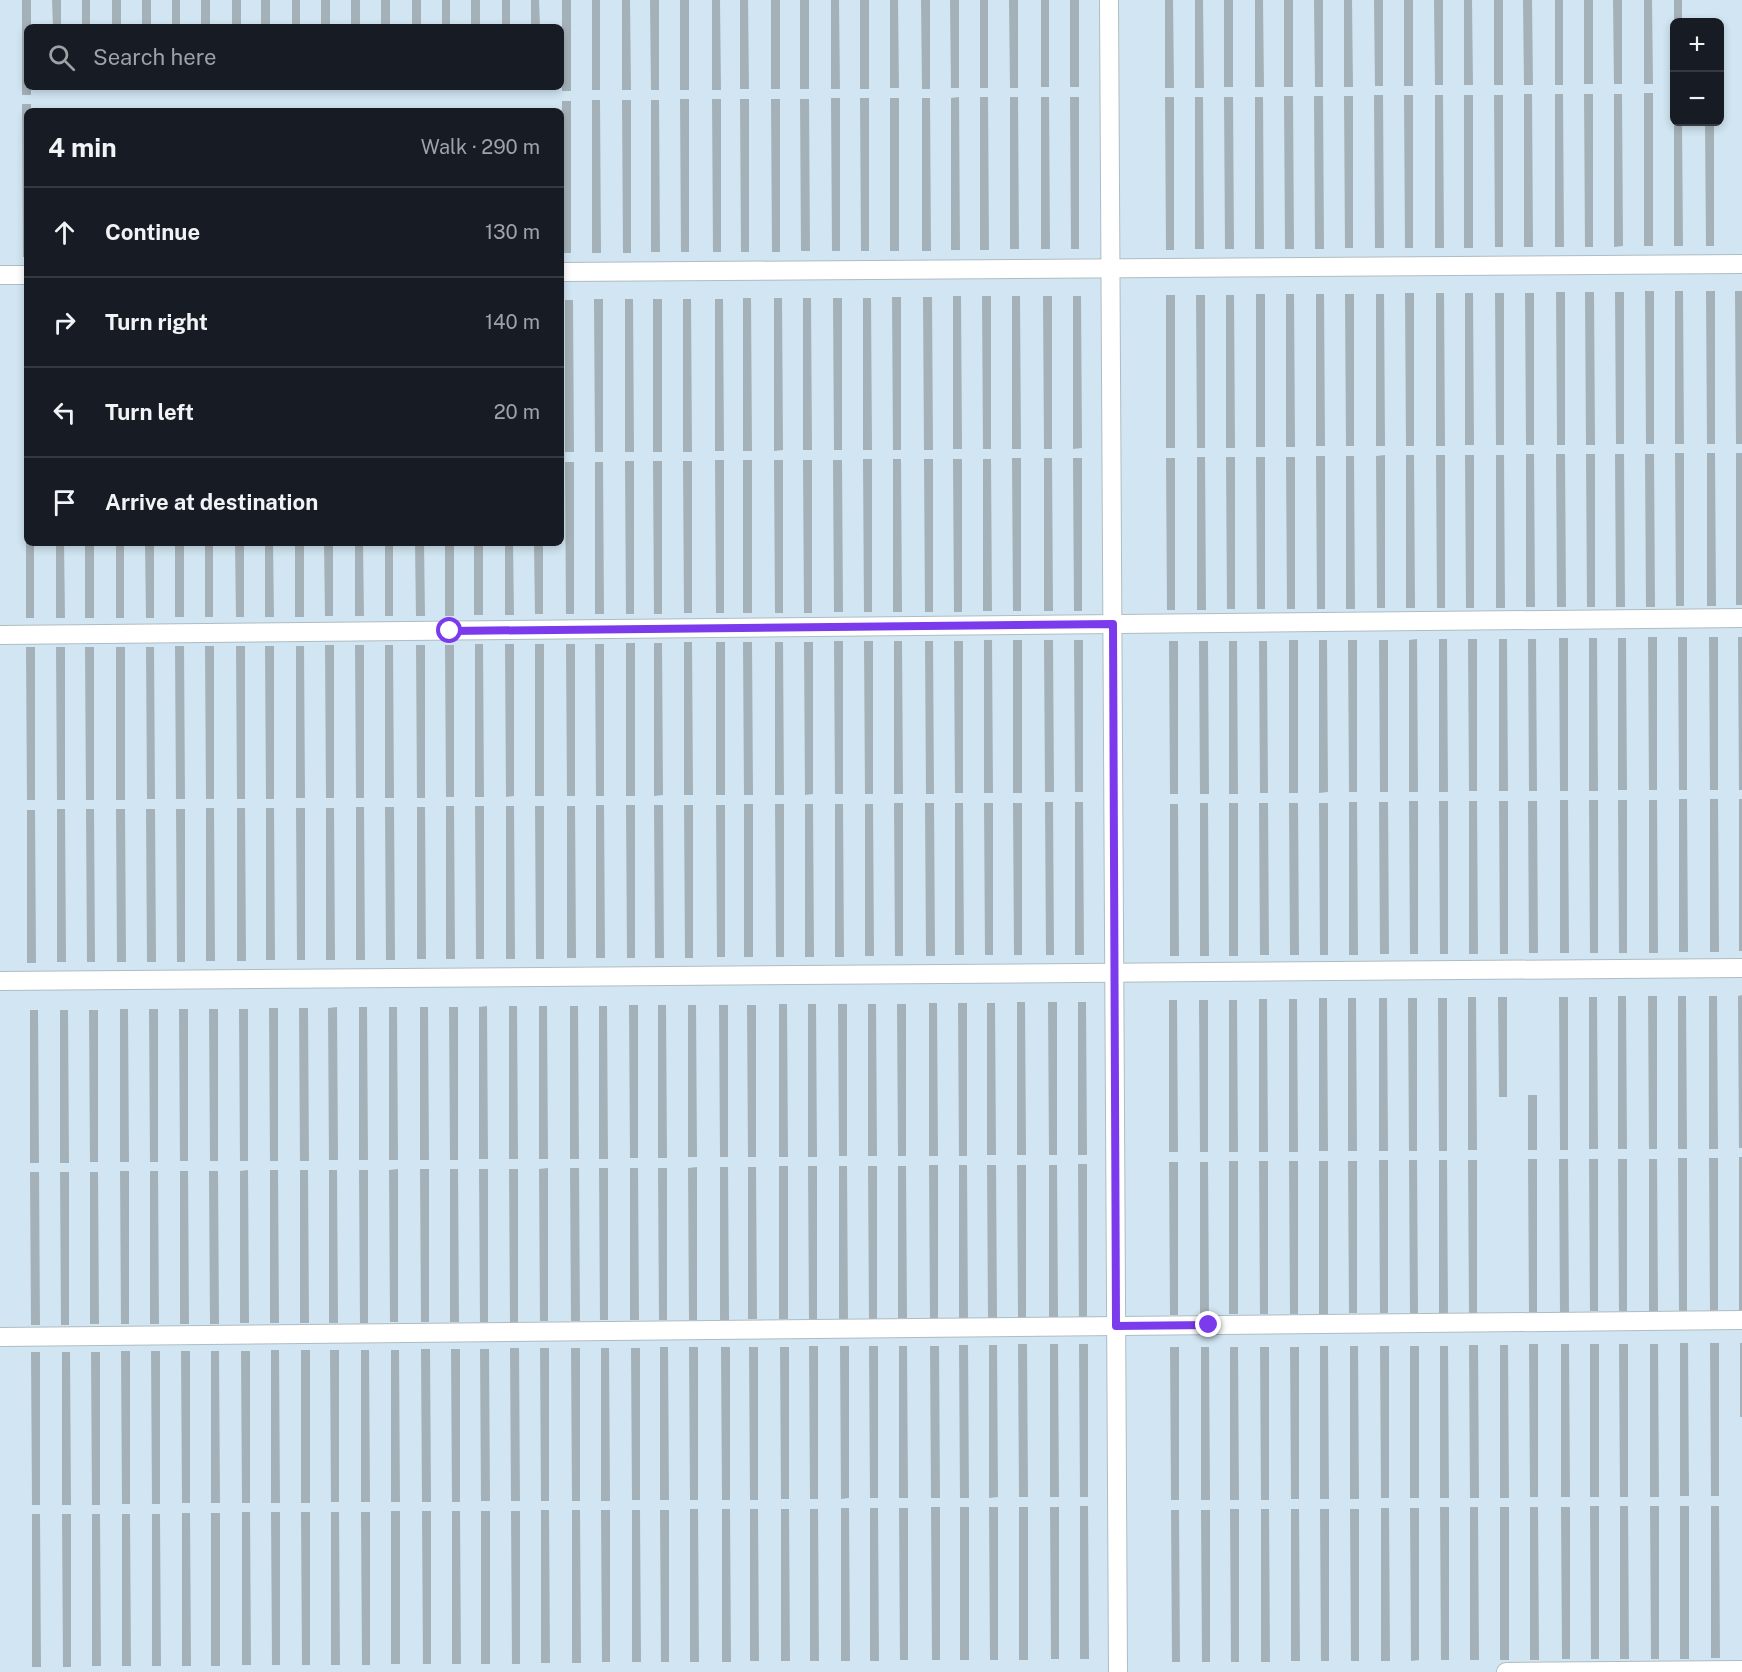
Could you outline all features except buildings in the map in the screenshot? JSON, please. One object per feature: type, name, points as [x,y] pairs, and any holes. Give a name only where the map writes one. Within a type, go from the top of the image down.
[{"type":"lane","points":[[1109,0],[1118,1672]]},
{"type":"lane","points":[[564,272],[1742,264]]},
{"type":"lane","points":[[0,275],[24,275]]},
{"type":"lane","points":[[0,635],[1742,618]]},
{"type":"lane","points":[[0,981],[1742,968]]},
{"type":"lane","points":[[0,1337],[1742,1320]]},
{"type":"lane","points":[[1506,1672],[1742,1670]]},
{"type":"shaded area","points":[[0,0],[1742,0],[1742,1672],[0,1672]]},
{"type":"route","points":[[450,631],[1113,624],[1116,1326],[1209,1325]]}]
